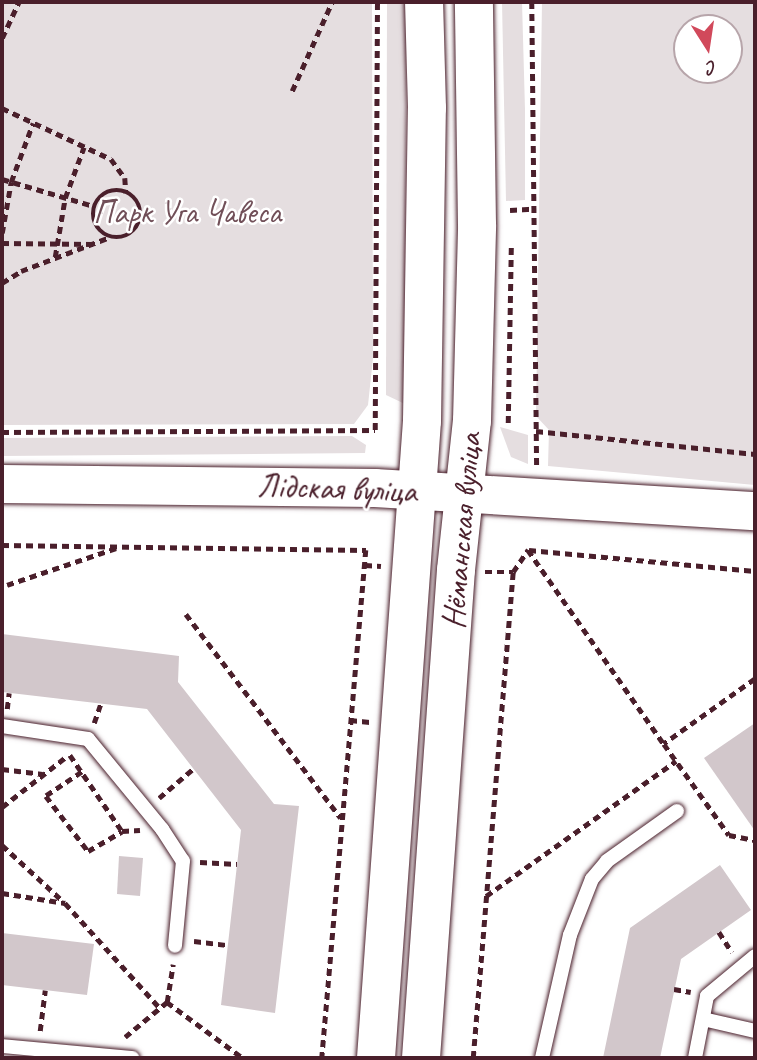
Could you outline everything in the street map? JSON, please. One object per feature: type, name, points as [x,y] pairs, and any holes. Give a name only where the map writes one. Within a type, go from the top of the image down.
[{"type":"main road","name":"Нёманская вуліца","points":[[376,1058],[416,491],[426,149],[424,2]]},
{"type":"main road","name":"Нёманская вуліца","points":[[421,1058],[456,570],[468,493],[477,225],[474,2]]},
{"type":"main road","name":"Лідская вуліца","points":[[2,484],[416,491],[755,511]]},
{"type":"lane","points":[[2,726],[88,740],[162,829],[183,861],[176,943]]},
{"type":"lane","points":[[542,1058],[570,935],[592,879],[607,861],[677,811]]},
{"type":"lane","points":[[695,1058],[707,996],[755,956]]},
{"type":"lane","points":[[703,1019],[755,1031]]},
{"type":"lane","points":[[2,1046],[132,1058]]},
{"type":"path","points":[[2,38],[19,2]]},
{"type":"path","points":[[292,91],[332,2]]},
{"type":"path","points":[[2,432],[375,430],[377,2]]},
{"type":"path","points":[[533,2],[532,209],[537,465]]},
{"type":"path","points":[[2,108],[118,164],[126,193],[138,204],[140,219],[132,233],[110,237],[102,243],[55,257],[2,283]]},
{"type":"path","points":[[2,233],[11,182],[33,123]]},
{"type":"path","points":[[55,257],[65,198],[84,147]]},
{"type":"path","points":[[2,179],[94,206]]},
{"type":"path","points":[[94,206],[111,191],[126,193]]},
{"type":"path","points":[[94,206],[97,229],[110,237]]},
{"type":"path","points":[[510,216],[510,208],[532,209]]},
{"type":"path","points":[[508,423],[511,237]]},
{"type":"path","points":[[2,243],[102,243]]},
{"type":"path","points":[[536,431],[755,454]]},
{"type":"path","points":[[2,545],[366,550],[322,1058]]},
{"type":"path","points":[[7,585],[120,547]]},
{"type":"path","points":[[528,550],[755,571]]},
{"type":"path","points":[[473,1058],[513,572],[528,550]]},
{"type":"path","points":[[528,550],[729,835],[755,840]]},
{"type":"path","points":[[365,565],[386,567]]},
{"type":"path","points":[[484,572],[513,572]]},
{"type":"path","points":[[186,614],[341,818]]},
{"type":"path","points":[[664,744],[755,678]]},
{"type":"path","points":[[2,807],[88,740]]},
{"type":"path","points":[[69,754],[122,831]]},
{"type":"path","points":[[486,896],[676,761]]},
{"type":"path","points":[[2,769],[44,774]]},
{"type":"path","points":[[146,810],[193,769]]},
{"type":"path","points":[[82,772],[46,796],[88,851],[122,831],[162,829]]},
{"type":"path","points":[[2,845],[65,903],[160,1008]]},
{"type":"path","points":[[183,861],[237,864]]},
{"type":"path","points":[[2,893],[65,903]]},
{"type":"path","points":[[176,943],[228,945]]},
{"type":"path","points":[[104,1056],[167,1002],[171,974]]},
{"type":"path","points":[[38,1049],[45,990]]},
{"type":"path","points":[[167,1002],[243,1058]]},
{"type":"green space","name":"Парк Уга Чавеса","points":[[2,2],[372,2],[373,358],[368,405],[354,424],[2,425]]},
{"type":"green space","points":[[387,2],[406,2],[405,404],[386,395]]},
{"type":"green space","points":[[502,2],[522,2],[525,200],[506,201]]},
{"type":"green space","points":[[542,2],[755,2],[755,485],[548,466],[549,430],[536,416]]},
{"type":"green space","points":[[500,427],[528,435],[528,464],[511,457]]},
{"type":"green space","points":[[352,436],[366,445],[365,453],[2,456],[2,438]]},
{"type":"building","points":[[2,634],[179,656],[178,682],[274,804],[299,806],[275,1013],[221,1005],[241,830],[147,709],[2,692]]},
{"type":"building","points":[[755,723],[755,831],[704,758]]},
{"type":"building","points":[[119,856],[143,858],[140,896],[117,894]]},
{"type":"building","points":[[720,865],[751,910],[681,959],[660,1058],[603,1058],[630,928]]},
{"type":"building","points":[[2,933],[94,944],[87,995],[2,985]]}]
